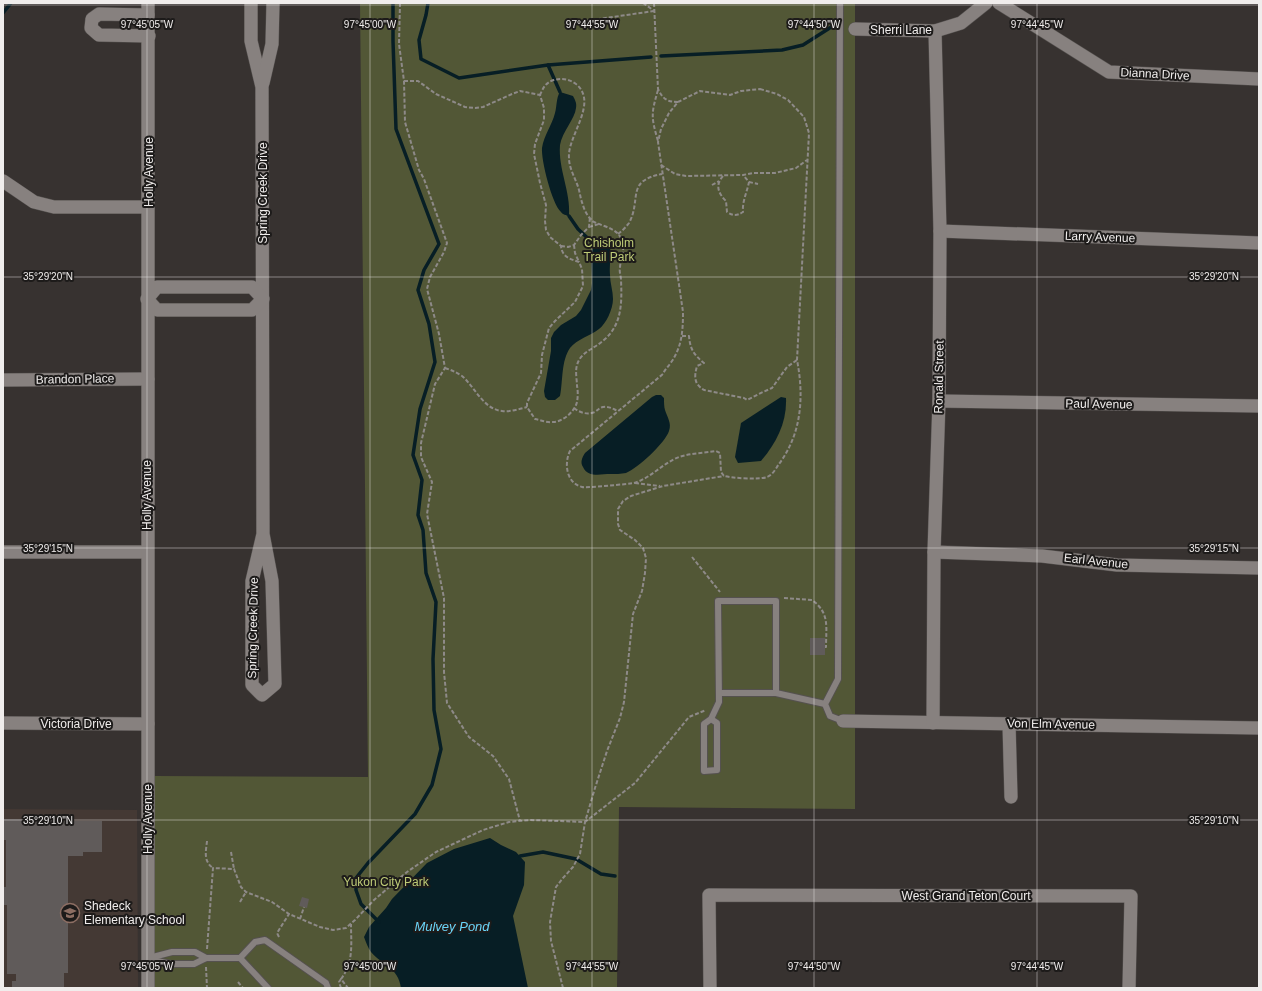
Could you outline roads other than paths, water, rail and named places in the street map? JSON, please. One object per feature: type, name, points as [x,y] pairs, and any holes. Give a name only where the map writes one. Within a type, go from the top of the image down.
[{"type":"street","name":"Spring Creek Drive","points":[[251,3],[252,41],[262,87],[263,534],[272,581],[275,684],[262,695],[252,685],[252,581],[263,534]]},
{"type":"street","name":"Spring Creek Drive","points":[[262,87],[272,44],[273,3]]},
{"type":"street","name":"Sherri Lane","points":[[855,29],[935,31],[961,23],[986,3]]},
{"type":"street","name":"Dianna Drive","points":[[999,3],[1109,72],[1259,79]]},
{"type":"street","points":[[148,9],[100,14],[92,19],[91,28],[99,36],[149,36]]},
{"type":"street","name":"Holly Avenue","points":[[148,9],[148,988]]},
{"type":"street","name":"Ronald Street","points":[[933,723],[934,552],[939,401],[940,231],[935,31]]},
{"type":"street","points":[[3,181],[34,202],[54,207],[148,207]]},
{"type":"street","name":"Larry Avenue","points":[[940,231],[1259,243]]},
{"type":"street","points":[[157,287],[252,287],[263,299],[252,310],[157,310],[147,299],[157,287]]},
{"type":"street","name":"Brandon Place","points":[[3,380],[148,379]]},
{"type":"street","name":"Paul Avenue","points":[[939,401],[1259,406]]},
{"type":"street","points":[[3,552],[147,552]]},
{"type":"street","name":"Earl Avenue","points":[[934,552],[1042,556],[1117,565],[1259,568]]},
{"type":"street","name":"Von Elm Avenue","points":[[843,721],[1259,728]]},
{"type":"street","name":"Victoria Drive","points":[[3,724],[148,724]]},
{"type":"street","points":[[1009,724],[1011,797]]},
{"type":"street","name":"West Grand Teton Court","points":[[710,988],[710,895],[1131,896],[1129,988]]},
{"type":"lane","points":[[825,704],[838,679],[840,3]]},
{"type":"lane","points":[[711,719],[716,723],[717,770],[704,771],[704,724],[711,719],[719,702],[718,601],[776,601],[776,694]]},
{"type":"lane","points":[[719,693],[776,694],[825,704]]},
{"type":"lane","points":[[825,704],[830,716],[843,721]]},
{"type":"lane","points":[[148,959],[170,964],[194,964],[206,958],[240,958],[255,942],[265,940],[326,983],[328,988]]},
{"type":"lane","points":[[148,959],[172,952],[194,952],[206,958]]},
{"type":"lane","points":[[240,958],[268,988]]},
{"type":"water","points":[[560,92],[573,96],[576,102],[575,112],[563,135],[560,145],[561,163],[568,198],[569,216],[562,213],[554,200],[548,182],[542,154],[543,143],[554,117]]},
{"type":"water","points":[[603,239],[609,241],[610,245],[610,278],[613,303],[610,312],[602,327],[576,342],[570,348],[565,359],[560,396],[555,400],[548,400],[545,397],[544,391],[551,351],[551,338],[554,332],[561,325],[576,316],[581,310],[591,290],[591,252],[597,240]]},
{"type":"water","points":[[656,395],[661,395],[664,398],[665,409],[670,425],[669,431],[657,448],[637,466],[626,473],[595,475],[588,473],[582,465],[582,458],[585,453]]},
{"type":"water","points":[[781,397],[786,398],[785,416],[776,440],[761,461],[738,463],[735,457],[741,423]]},
{"type":"water","name":"Mulvey Pond","points":[[490,838],[516,852],[525,862],[524,885],[513,916],[528,988],[401,988],[397,975],[369,949],[364,937],[369,927],[392,899],[427,863],[454,849]]},
{"type":"waterway","points":[[3,13],[11,3]]},
{"type":"waterway","points":[[379,922],[361,904],[356,890],[356,878],[368,863],[415,814],[432,785],[441,749],[434,710],[433,659],[436,602],[426,573],[423,530],[418,515],[422,480],[413,455],[420,409],[435,362],[429,324],[418,290],[424,270],[439,244],[396,129],[393,3]]},
{"type":"waterway","points":[[428,3],[419,40],[421,59],[459,78],[548,65],[651,57]]},
{"type":"waterway","points":[[661,56],[782,50],[803,45],[836,24]]},
{"type":"waterway","points":[[548,65],[560,92]]},
{"type":"waterway","points":[[569,216],[578,229],[595,245]]},
{"type":"waterway","points":[[520,856],[543,852],[576,859],[601,874],[615,876]]},
{"type":"place","name":"Shedeck Elementary School","points":[[70,913]]},
{"type":"park label","name":"Chisholm Trail Park","points":[[609,250]]},
{"type":"park label","name":"Yukon City Park","points":[[386,882]]}]
